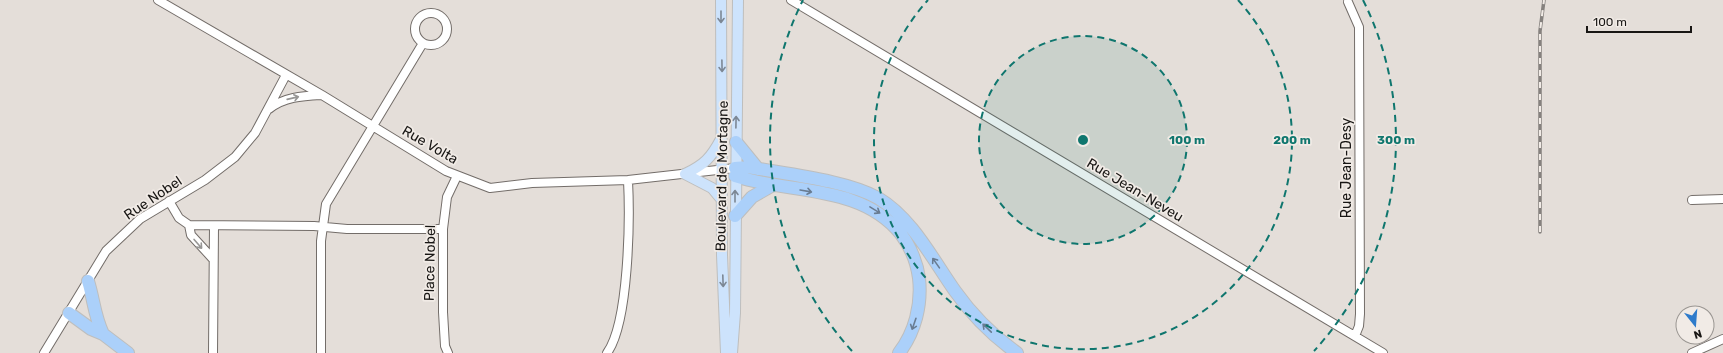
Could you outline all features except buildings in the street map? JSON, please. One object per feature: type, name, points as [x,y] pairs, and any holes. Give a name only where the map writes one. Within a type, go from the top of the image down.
[{"type":"highway","points":[[736,142],[758,169]]},
{"type":"highway","points":[[735,172],[746,167],[851,188],[871,195],[886,204],[911,228],[973,314],[1017,353]]},
{"type":"highway","points":[[735,172],[772,185],[839,196],[859,202],[878,212],[902,236],[912,252],[917,269],[920,297],[915,324],[908,340],[899,353]]},
{"type":"highway","points":[[735,216],[752,197],[772,185]]},
{"type":"highway","points":[[88,280],[93,296],[95,317],[103,334]]},
{"type":"highway","points":[[69,313],[91,329],[103,334],[128,353]]},
{"type":"main road","name":"Boulevard de Mortagne","points":[[721,0],[722,265],[726,353]]},
{"type":"main road","name":"Boulevard de Mortagne","points":[[732,353],[735,313],[735,172],[740,2]]},
{"type":"main road","points":[[685,174],[697,168],[712,156],[722,137]]},
{"type":"main road","points":[[685,174],[712,188],[722,200]]},
{"type":"street","name":"Rue Volta","points":[[158,0],[322,95],[446,171],[490,188],[532,183],[628,180],[722,170]]},
{"type":"street","name":"Rue Jean-Neveu","points":[[791,0],[1383,353]]},
{"type":"street","name":"Rue Jean-Desy","points":[[1348,2],[1359,27],[1360,314],[1359,326],[1355,336]]},
{"type":"street","points":[[321,353],[322,227],[326,204],[374,127],[423,43]]},
{"type":"street","name":"Rue Nobel","points":[[44,353],[106,250],[140,220],[205,180],[235,157],[256,134],[286,75]]},
{"type":"street","points":[[267,110],[275,104],[288,99],[322,95]]},
{"type":"street","points":[[722,170],[735,172]]},
{"type":"street","name":"Place Nobel","points":[[448,353],[445,346],[443,312],[443,229],[447,197],[457,176]]},
{"type":"street","points":[[607,353],[612,346],[618,329],[627,260],[628,180]]},
{"type":"street","points":[[1692,200],[1723,199]]},
{"type":"street","points":[[169,202],[179,218],[189,225],[322,227],[347,229],[443,229]]},
{"type":"street","points":[[189,225],[191,235],[213,259]]},
{"type":"street","points":[[213,353],[214,226]]},
{"type":"street","points":[[1692,353],[1723,339]]},
{"type":"railway","points":[[1540,232],[1540,31],[1544,0]]}]
